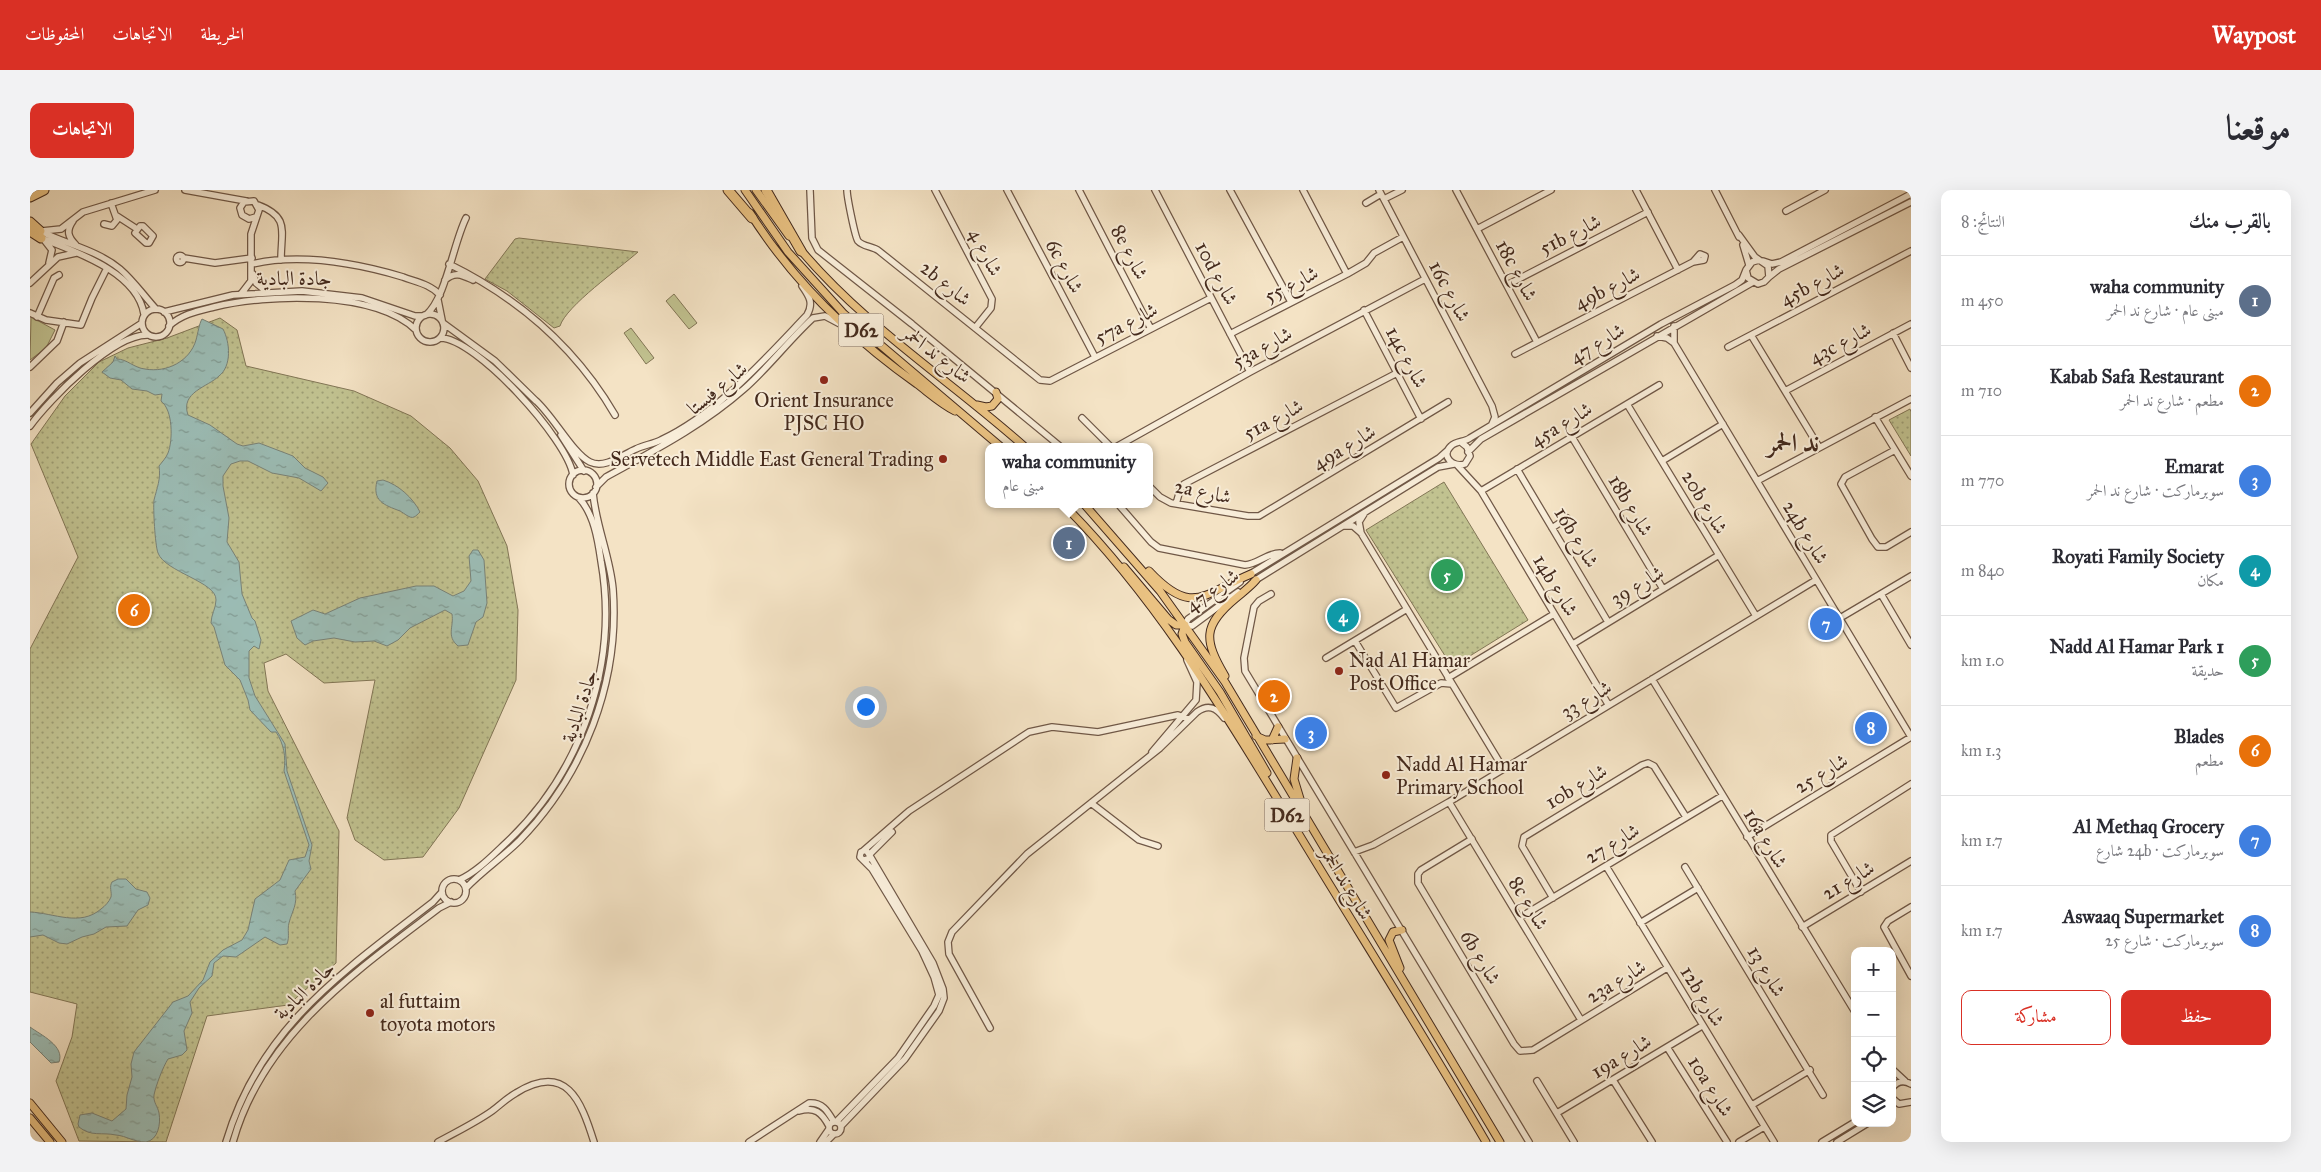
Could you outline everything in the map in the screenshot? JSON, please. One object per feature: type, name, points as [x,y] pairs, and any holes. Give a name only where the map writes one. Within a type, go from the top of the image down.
[{"type":"highway","points":[[30,198],[44,190]]},
{"type":"highway","points":[[728,190],[752,218]]},
{"type":"highway","points":[[766,190],[801,251]]},
{"type":"highway","points":[[30,222],[41,235]]},
{"type":"highway","points":[[30,231],[41,235]]},
{"type":"main road","points":[[734,190],[771,247],[790,270],[847,328],[904,375],[948,407],[964,414]]},
{"type":"main road","name":"شارع ند الحمر","points":[[745,190],[788,252],[834,303],[884,349],[997,443]]},
{"type":"main road","name":"شارع ند الحمر","points":[[756,190],[801,251],[832,285],[868,319],[1020,443]]},
{"type":"main road","points":[[973,404],[986,407],[992,406],[998,400],[996,392]]},
{"type":"main road","name":"شارع ند الحمر","points":[[1067,508],[1132,582],[1186,655],[1242,741],[1486,1142]]},
{"type":"main road","name":"شارع ند الحمر","points":[[1088,508],[1128,552],[1185,625],[1241,709],[1255,736],[1305,814],[1500,1142]]},
{"type":"main road","points":[[1083,526],[1096,535],[1168,619],[1176,625],[1185,625],[1182,634],[1185,642],[1220,692],[1294,819],[1299,835]]},
{"type":"main road","points":[[1128,552],[1144,565],[1165,588],[1178,596],[1187,598],[1205,596],[1254,577]]},
{"type":"main road","points":[[1241,709],[1240,700],[1213,656],[1210,648],[1209,632],[1219,613],[1254,577]]},
{"type":"main road","points":[[1272,740],[1278,727]]},
{"type":"main road","points":[[1255,736],[1265,740],[1285,739]]},
{"type":"main road","points":[[1297,758],[1295,783],[1305,814]]},
{"type":"main road","points":[[1402,930],[1393,932],[1389,940],[1403,978]]},
{"type":"main road","points":[[30,1103],[62,1142]]},
{"type":"main road","points":[[30,1118],[50,1142]]},
{"type":"street","points":[[41,235],[61,229],[77,216],[111,203],[155,190]]},
{"type":"street","points":[[185,190],[246,201],[252,200],[275,213],[281,224],[282,260]]},
{"type":"street","points":[[810,190],[812,238],[818,250],[996,392],[1056,443]]},
{"type":"street","name":"2b شارع","points":[[847,190],[848,203],[854,219],[854,233],[858,241],[879,251],[1040,380],[1055,378]]},
{"type":"street","name":"شارع 4","points":[[935,190],[992,299],[991,308],[975,328]]},
{"type":"street","name":"6c شارع","points":[[1007,190],[1094,357]]},
{"type":"street","name":"8e شارع","points":[[1079,190],[1151,329]]},
{"type":"street","name":"10d شارع","points":[[1155,190],[1250,372]]},
{"type":"street","points":[[1230,190],[1291,302]]},
{"type":"street","points":[[1303,190],[1347,274]]},
{"type":"street","points":[[1366,202],[1381,195],[1402,190]]},
{"type":"street","name":"18c شارع","points":[[1456,190],[1537,342]]},
{"type":"street","points":[[1477,229],[1551,190]]},
{"type":"street","points":[[1636,190],[1678,270]]},
{"type":"street","points":[[1715,190],[1738,235],[1751,253],[1770,270],[1769,277]]},
{"type":"street","points":[[1786,211],[1814,192],[1825,190]]},
{"type":"street","points":[[1747,268],[1761,260],[1772,264],[1781,262],[1911,194]]},
{"type":"street","name":"16c شارع","points":[[1381,195],[1492,406]]},
{"type":"street","points":[[229,197],[236,201],[242,215],[246,218],[251,234],[252,262],[250,283],[242,294]]},
{"type":"street","points":[[240,208],[246,201]]},
{"type":"street","points":[[1738,235],[1748,278],[1753,282],[1761,283],[1779,269],[1911,202]]},
{"type":"street","points":[[104,224],[114,225],[117,222],[117,216],[111,203]]},
{"type":"street","points":[[251,234],[258,205]]},
{"type":"street","name":"51b شارع","points":[[1507,285],[1648,212]]},
{"type":"street","points":[[246,218],[275,213]]},
{"type":"street","points":[[77,216],[69,227],[69,238],[79,250],[108,268],[138,298],[144,314],[142,322],[144,331],[148,335]]},
{"type":"street","points":[[117,216],[138,228]]},
{"type":"street","points":[[424,316],[435,315],[495,361],[535,400],[584,471],[594,476],[595,490],[587,497],[579,498],[574,494],[570,488],[573,475],[558,443],[523,398],[485,363],[447,338],[427,342],[419,336],[416,330],[417,324],[439,298],[466,218]]},
{"type":"street","points":[[30,426],[56,395],[86,368],[135,337],[162,335],[169,326],[169,320],[164,312],[156,309],[120,269],[99,256],[41,235]]},
{"type":"street","points":[[41,235],[52,250],[52,258],[46,268]]},
{"type":"street","name":"شارع 55","points":[[1230,334],[1347,274],[1366,263],[1374,253],[1403,236]]},
{"type":"street","points":[[30,283],[61,256],[79,250]]},
{"type":"street","name":"45b شارع","points":[[1728,347],[1911,251]]},
{"type":"street","points":[[184,258],[215,263],[282,260],[315,261],[386,272],[434,288],[439,298],[442,321],[443,333],[440,338]]},
{"type":"street","points":[[252,262],[256,283],[266,292]]},
{"type":"street","name":"49b شارع","points":[[1537,342],[1693,262]]},
{"type":"street","points":[[449,264],[484,283],[525,311],[566,348],[598,386],[615,415]]},
{"type":"street","points":[[30,313],[37,317],[76,326],[82,324],[92,298],[108,268]]},
{"type":"street","name":"شارع 47","points":[[1462,442],[1661,324],[1735,285],[1742,280],[1747,268]]},
{"type":"street","name":"شارع فيستا","points":[[535,400],[549,413],[580,453],[592,463],[608,462],[638,448],[660,441],[717,404],[748,376],[807,315],[811,307],[809,296],[790,270]]},
{"type":"street","points":[[444,281],[451,275],[457,274],[484,283]]},
{"type":"street","points":[[37,317],[54,278],[59,275]]},
{"type":"street","name":"53a شارع","points":[[1123,443],[1364,310],[1425,279]]},
{"type":"street","name":"شارع 47","points":[[1468,452],[1480,439],[1753,282]]},
{"type":"street","name":"جادة البادية","points":[[164,312],[242,294],[312,291],[348,295],[386,305],[415,316],[424,316]]},
{"type":"street","name":"جادة البادية","points":[[169,326],[183,316],[222,305],[263,299],[303,298],[337,301],[381,310],[406,322],[416,330]]},
{"type":"street","name":"57a شارع","points":[[1055,378],[1211,298]]},
{"type":"street","points":[[144,314],[156,309]]},
{"type":"street","name":"14c شارع","points":[[1364,310],[1421,419]]},
{"type":"street","name":"شارع فيستا","points":[[595,490],[606,477],[696,428],[744,389],[811,320],[818,316],[828,316],[847,328]]},
{"type":"street","points":[[56,321],[60,335]]},
{"type":"street","points":[[30,367],[55,343],[64,322]]},
{"type":"street","points":[[30,413],[80,363],[142,322]]},
{"type":"street","name":"43c شارع","points":[[1785,391],[1911,324]]},
{"type":"street","points":[[1674,326],[1674,343]]},
{"type":"street","points":[[1893,334],[1911,368]]},
{"type":"street","points":[[1751,335],[1819,447]]},
{"type":"street","points":[[1657,336],[1667,338],[1674,343]]},
{"type":"street","points":[[785,338],[787,346]]},
{"type":"street","points":[[1515,354],[1537,342]]},
{"type":"street","name":"24b شارع","points":[[1674,343],[1911,737]]},
{"type":"street","name":"51a شارع","points":[[1176,504],[1184,484],[1397,373]]},
{"type":"street","name":"45a شارع","points":[[1480,491],[1659,385]]},
{"type":"street","points":[[1756,481],[1911,399]]},
{"type":"street","name":"49a شارع","points":[[1255,517],[1267,513],[1448,402]]},
{"type":"street","name":"20b شارع","points":[[1628,404],[1756,616]]},
{"type":"street","points":[[1492,406],[1501,414],[1511,414]]},
{"type":"street","points":[[1490,426],[1495,417],[1492,406]]},
{"type":"street","points":[[1875,417],[1911,476]]},
{"type":"street","points":[[1082,418],[1107,443]]},
{"type":"street","points":[[1662,461],[1722,424]]},
{"type":"street","name":"18b شارع","points":[[1572,437],[1663,589]]},
{"type":"street","points":[[1462,442],[1467,447],[1468,452],[1470,456],[1467,462],[1456,465],[1449,460],[1448,450],[1454,444],[1462,442]]},
{"type":"street","name":"شارع 47","points":[[1185,625],[1192,626],[1282,553],[1439,458],[1448,450]]},
{"type":"street","points":[[1896,450],[1845,477],[1841,484],[1872,540],[1878,547],[1886,547],[1911,532]]},
{"type":"street","name":"14b شارع","points":[[1467,462],[1480,491],[1608,704]]},
{"type":"street","name":"شارع 47","points":[[1254,577],[1438,467],[1456,465]]},
{"type":"street","name":"14b شارع","points":[[1456,465],[1476,483]]},
{"type":"street","name":"16b شارع","points":[[1517,469],[1608,622]]},
{"type":"street","points":[[573,475],[584,471]]},
{"type":"street","name":"جادة البادية","points":[[466,888],[520,840],[553,801],[580,757],[599,709],[611,659],[614,608],[608,557],[595,490]]},
{"type":"street","name":"2a شارع","points":[[1153,490],[1163,499],[1176,504],[1255,517]]},
{"type":"street","name":"جادة البادية","points":[[459,880],[501,847],[538,808],[565,768],[590,713],[604,653],[605,602],[602,566],[595,534],[588,509],[579,498]]},
{"type":"street","points":[[1121,508],[1151,542],[1163,550],[1245,565],[1254,564],[1270,554],[1282,553]]},
{"type":"street","points":[[1361,533],[1359,522],[1367,511]]},
{"type":"street","points":[[1552,528],[1567,518]]},
{"type":"street","points":[[1342,526],[1353,526],[1361,533],[1503,768]]},
{"type":"street","name":"شارع 39","points":[[1572,644],[1719,555]]},
{"type":"street","points":[[1840,618],[1911,576]]},
{"type":"street","name":"شارع 33","points":[[1355,854],[1449,802],[1608,704],[1816,580]]},
{"type":"street","name":"شارع ند الحمر","points":[[1271,594],[1259,601],[1254,610],[1243,663],[1245,671],[1529,1142]]},
{"type":"street","points":[[1881,594],[1911,645]]},
{"type":"street","points":[[1326,658],[1406,609]]},
{"type":"street","points":[[1448,678],[1554,614]]},
{"type":"street","points":[[1355,641],[1396,708],[1433,686],[1444,682],[1452,684]]},
{"type":"street","points":[[990,1028],[950,954],[948,942],[950,935],[1014,866],[1165,743],[1186,717],[1196,700],[1198,688],[1186,655]]},
{"type":"street","points":[[1433,686],[1442,678],[1442,668]]},
{"type":"street","name":"16a شارع","points":[[1652,679],[1851,1006]]},
{"type":"street","points":[[837,1123],[882,1077],[913,1037],[936,1002],[938,987],[922,950],[872,869],[860,856],[863,850],[909,811],[1022,736],[1036,729],[1052,727],[1098,732],[1186,717],[1203,708],[1214,708],[1242,741]]},
{"type":"street","name":"شارع 25","points":[[1747,837],[1911,737]]},
{"type":"street","name":"10b شارع","points":[[1552,898],[1522,846],[1524,837],[1634,770],[1645,764],[1654,766],[1686,817]]},
{"type":"street","points":[[1861,892],[1831,841],[1831,835],[1911,784]]},
{"type":"street","name":"شارع 27","points":[[1519,918],[1722,796]]},
{"type":"street","points":[[864,860],[868,859],[924,801]]},
{"type":"street","name":"8c شارع","points":[[1449,802],[1581,1020]]},
{"type":"street","points":[[1091,803],[1139,840],[1158,846]]},
{"type":"street","name":"6b شارع","points":[[1472,839],[1421,870],[1418,874],[1418,883],[1514,1044],[1520,1051],[1529,1052],[1581,1020]]},
{"type":"street","points":[[820,1142],[829,1128],[889,1077],[905,1059],[939,1011],[944,993],[933,963],[867,850],[863,850]]},
{"type":"street","name":"شارع 21","points":[[1802,927],[1911,861]]},
{"type":"street","name":"12b شارع","points":[[1606,866],[1774,1142]]},
{"type":"street","name":"شارع 13","points":[[1685,867],[1777,1020],[1810,1070],[1823,1095]]},
{"type":"street","points":[[451,879],[459,880],[466,888],[465,896],[461,900],[451,902],[445,898],[442,892],[446,882],[451,879]]},
{"type":"street","points":[[1640,923],[1698,888]]},
{"type":"street","name":"جادة البادية","points":[[226,1142],[237,1110],[254,1074],[272,1046],[293,1020],[322,992],[433,902],[442,892]]},
{"type":"street","name":"جادة البادية","points":[[233,1142],[247,1105],[262,1075],[302,1021],[370,962],[438,908],[451,902]]},
{"type":"street","points":[[1911,907],[1888,920],[1884,927],[1911,976]]},
{"type":"street","name":"23a شارع","points":[[1581,1020],[1667,968]]},
{"type":"street","name":"19a شارع","points":[[1557,1113],[1702,1026]]},
{"type":"street","name":"10a شارع","points":[[1667,1047],[1727,1142]]},
{"type":"street","points":[[1752,1104],[1810,1070]]},
{"type":"street","points":[[1896,1072],[1909,1083]]},
{"type":"street","points":[[1537,1080],[1574,1142]]},
{"type":"street","points":[[1613,1080],[1652,1142]]},
{"type":"street","points":[[438,1142],[487,1114],[523,1089],[549,1081],[562,1084],[570,1090],[585,1116],[594,1142]]},
{"type":"street","points":[[1896,1083],[1909,1083]]},
{"type":"street","points":[[749,1142],[806,1104],[815,1103],[823,1107],[837,1123],[840,1131],[826,1142]]},
{"type":"street","points":[[1896,1106],[1910,1104]]},
{"type":"street","points":[[793,1113],[807,1109],[816,1110],[822,1115],[834,1134]]},
{"type":"street","points":[[1822,1142],[1851,1124]]},
{"type":"street","points":[[1739,1142],[1764,1127]]},
{"type":"street","points":[[1837,1142],[1861,1127]]},
{"type":"green space","points":[[515,239],[638,252],[594,287],[572,308],[560,326],[554,328],[507,291],[485,279]]},
{"type":"green space","points":[[674,294],[697,323],[689,329],[666,301]]},
{"type":"green space","points":[[31,317],[55,330],[46,348],[30,360]]},
{"type":"green space","points":[[220,318],[237,330],[246,366],[354,391],[411,416],[450,448],[478,481],[507,546],[518,610],[516,680],[459,808],[423,857],[384,860],[355,840],[347,818],[375,680],[324,683],[286,654],[264,663],[268,691],[339,831],[336,963],[288,1005],[207,1016],[166,1142],[79,1141],[56,1081],[72,1037],[77,1004],[30,992],[30,649],[78,557],[31,444],[65,396],[99,362],[128,348],[167,338]]},
{"type":"green space","points":[[631,328],[654,358],[646,364],[624,333]]},
{"type":"green space","points":[[1910,409],[1911,412],[1911,456],[1889,420]]},
{"type":"green space","points":[[1444,482],[1528,620],[1452,667],[1366,530]]},
{"type":"water","points":[[202,319],[223,329],[227,340],[228,360],[223,372],[219,376],[191,395],[187,407],[188,415],[210,425],[237,444],[243,446],[259,443],[293,456],[305,468],[323,477],[328,483],[321,491],[299,478],[272,473],[248,461],[231,464],[223,476],[229,518],[227,542],[239,562],[242,594],[255,621],[261,640],[259,649],[254,646],[249,651],[249,678],[255,696],[285,744],[287,771],[312,845],[309,861],[311,869],[295,891],[295,904],[288,926],[287,944],[280,945],[265,937],[236,957],[223,956],[214,963],[212,976],[199,988],[190,1002],[192,1013],[184,1031],[187,1050],[182,1055],[168,1059],[156,1086],[154,1098],[160,1117],[158,1131],[150,1141],[141,1142],[111,1134],[92,1133],[83,1130],[78,1124],[80,1115],[92,1113],[112,1121],[126,1109],[134,1052],[173,1002],[188,996],[203,980],[210,962],[223,950],[242,940],[248,930],[255,899],[280,880],[289,860],[305,857],[309,845],[284,771],[285,761],[281,741],[276,732],[271,732],[250,710],[240,680],[225,665],[214,627],[211,623],[216,603],[214,594],[200,582],[170,566],[158,553],[154,500],[159,479],[159,466],[168,453],[171,441],[170,418],[165,405],[161,401],[162,394],[155,395],[147,391],[132,389],[121,380],[110,378],[102,372],[113,362],[115,356],[117,359],[145,369],[161,369],[176,364],[189,354],[196,340]]},
{"type":"water","points":[[383,480],[395,485],[414,502],[420,512],[415,517],[407,516],[389,507],[378,498],[376,493],[377,481]]},
{"type":"water","points":[[473,550],[478,550],[484,560],[487,603],[483,617],[476,622],[468,645],[458,646],[452,639],[452,614],[445,610],[410,628],[398,640],[387,646],[374,641],[355,642],[334,638],[313,641],[305,645],[297,638],[291,621],[313,610],[325,614],[360,598],[416,586],[434,586],[453,596],[464,591],[471,581],[469,556]]},
{"type":"water","points":[[118,879],[126,879],[136,889],[147,892],[150,898],[148,905],[138,910],[127,926],[106,927],[94,934],[67,944],[59,943],[43,935],[30,937],[30,912],[67,918],[84,917],[93,914],[108,902],[111,897],[111,884]]},
{"type":"water","points":[[30,1027],[46,1037],[55,1046],[59,1051],[59,1062],[51,1063],[30,1042]]},
{"type":"place","name":"Orient Insurance PJSC HO","points":[[824,380]]},
{"type":"place","name":"Servetech Middle East General Trading","points":[[943,459]]},
{"type":"place","name":"waha community","points":[[1069,543]]},
{"type":"place","name":"Nadd Al Hamar Park 1","points":[[1447,575]]},
{"type":"place","name":"Blades","points":[[134,610]]},
{"type":"place","name":"Royati Family Society","points":[[1343,616]]},
{"type":"place","name":"Al Methaq Grocery","points":[[1826,624]]},
{"type":"place","name":"Nad Al Hamar Post Office","points":[[1339,671]]},
{"type":"place","name":"Kabab Safa Restaurant","points":[[1274,696]]},
{"type":"place","name":"Aswaaq Supermarket","points":[[1871,728]]},
{"type":"place","name":"Emarat","points":[[1311,733]]},
{"type":"place","name":"Nadd Al Hamar Primary School","points":[[1386,775]]},
{"type":"place","name":"al futtaim toyota motors","points":[[370,1013]]},
{"type":"district","name":"ند الحمر","points":[[1793,442]]}]
